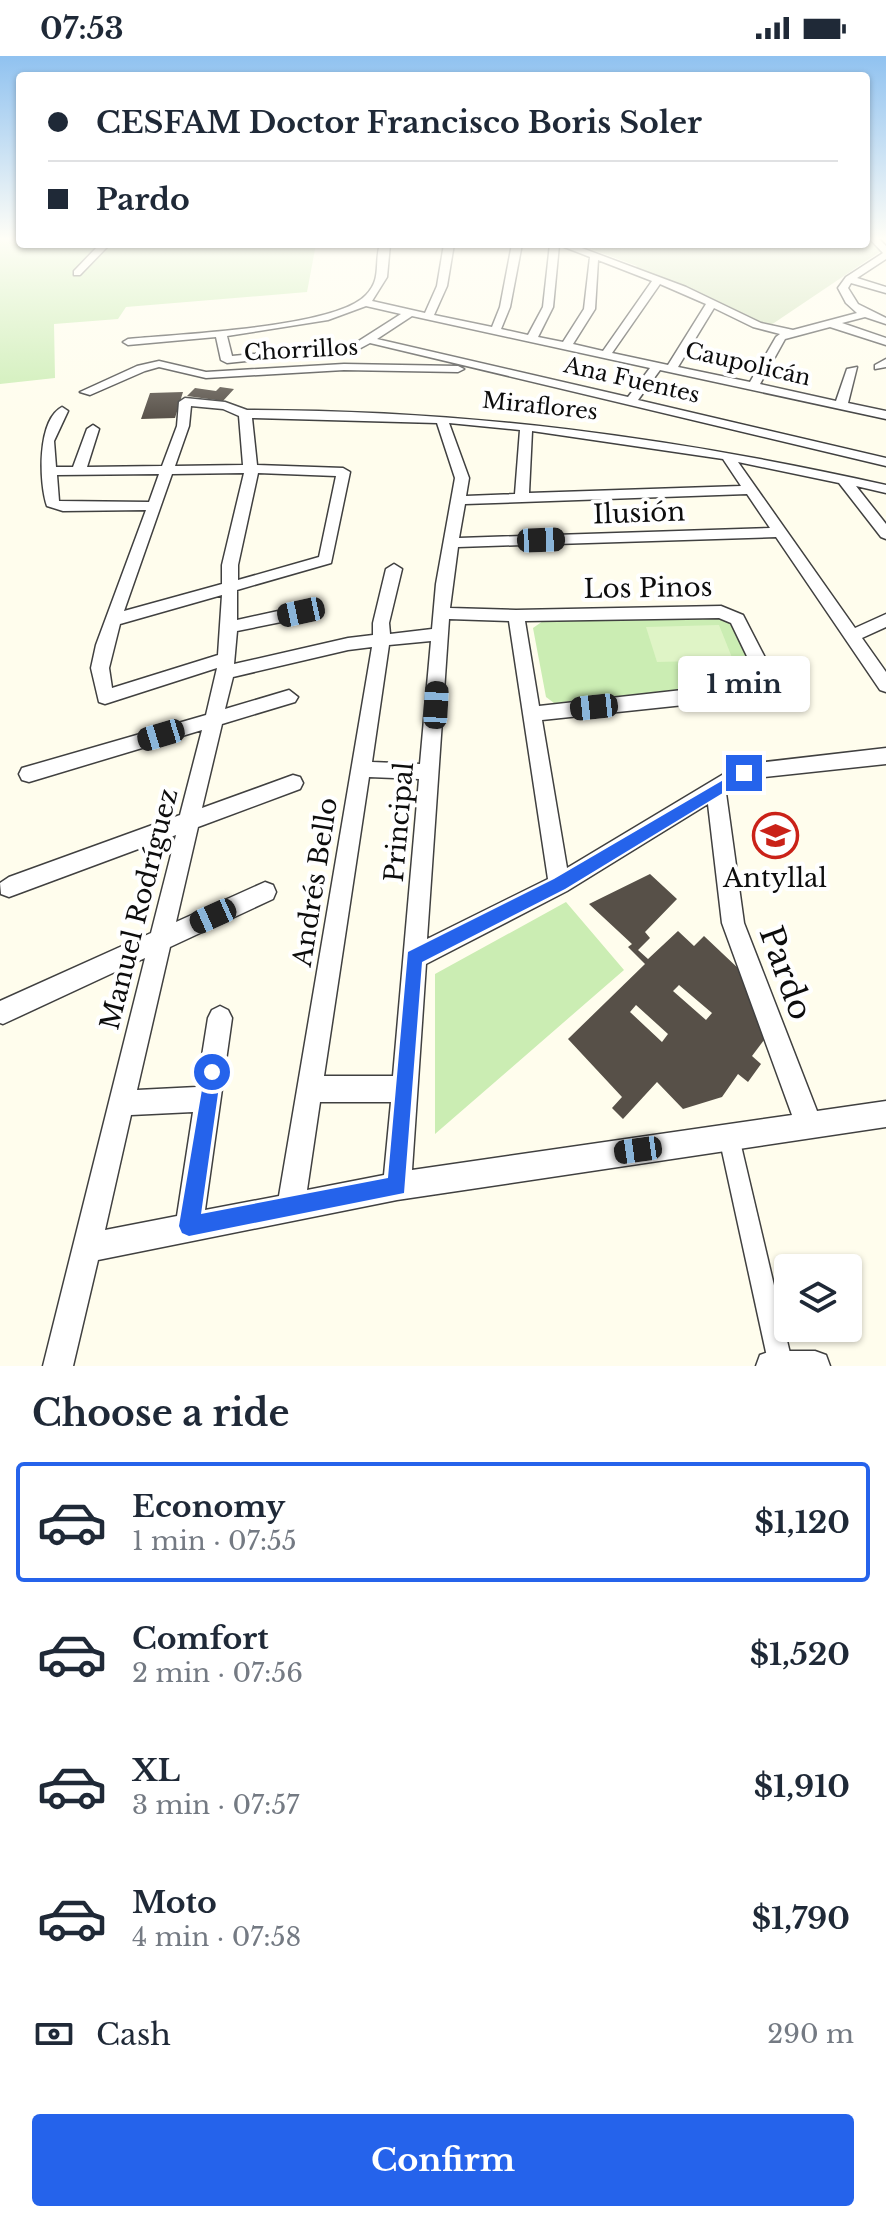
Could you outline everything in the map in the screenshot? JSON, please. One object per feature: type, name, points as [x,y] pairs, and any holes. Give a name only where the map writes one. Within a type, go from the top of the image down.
[{"type":"street","points":[[128,342],[221,333],[322,318],[366,303],[368,299]]},
{"type":"street","points":[[429,315],[436,299]]},
{"type":"street","points":[[496,329],[506,299]]},
{"type":"street","points":[[532,337],[548,307],[549,299]]},
{"type":"street","points":[[567,345],[582,328],[591,299]]},
{"type":"street","points":[[606,354],[645,299]]},
{"type":"street","points":[[703,299],[757,325],[790,333]]},
{"type":"street","points":[[848,299],[864,314],[886,321]]},
{"type":"street","name":"Caupolicán","points":[[366,303],[886,415]]},
{"type":"street","points":[[632,400],[665,366],[712,303]]},
{"type":"street","points":[[221,333],[227,360],[357,347],[412,311]]},
{"type":"street","points":[[754,385],[776,341],[790,333],[864,314]]},
{"type":"street","points":[[830,323],[886,342]]},
{"type":"street","name":"Ana Fuentes","points":[[369,340],[886,462]]},
{"type":"street","name":"Chorrillos","points":[[86,392],[154,365],[170,365],[198,374],[240,395],[327,368],[412,367],[525,376]]},
{"type":"street","points":[[841,405],[853,369]]},
{"type":"street","name":"Miraflores","points":[[167,470],[183,426],[185,402],[240,395],[633,441],[886,489]]},
{"type":"street","name":"Manuel Rodríguez","points":[[58,1366],[226,665],[231,558],[252,469],[240,395]]},
{"type":"street","points":[[62,411],[48,441],[52,503],[55,506],[153,506]]},
{"type":"street","name":"Principal","points":[[397,1186],[441,634],[462,478],[442,420]]},
{"type":"street","points":[[79,470],[93,429]]},
{"type":"street","points":[[522,497],[526,429]]},
{"type":"street","points":[[728,457],[886,685]]},
{"type":"street","points":[[50,471],[252,469],[343,472],[326,560],[113,620]]},
{"type":"street","points":[[167,470],[101,656],[101,683],[105,697],[226,665],[382,639],[441,634]]},
{"type":"street","points":[[844,480],[886,534]]},
{"type":"street","points":[[459,500],[751,490]]},
{"type":"street","name":"Ilusión","points":[[451,543],[781,532]]},
{"type":"street","name":"Andrés Bello","points":[[291,1205],[382,639],[381,623],[394,569]]},
{"type":"street","points":[[229,627],[301,612]]},
{"type":"street","name":"Los Pinos","points":[[443,613],[516,616],[725,613],[739,622],[765,673],[764,684],[750,691],[532,714]]},
{"type":"street","points":[[516,616],[559,884]]},
{"type":"street","points":[[852,636],[886,620]]},
{"type":"street","points":[[29,774],[289,697]]},
{"type":"street","points":[[414,958],[559,884],[734,778],[755,770],[886,756]]},
{"type":"street","points":[[361,769],[429,772]]},
{"type":"street","points":[[9,887],[293,783]]},
{"type":"street","name":"Pardo","points":[[716,791],[733,923],[809,1125]]},
{"type":"street","points":[[3,1012],[265,892]]},
{"type":"street","points":[[189,1226],[220,1018]]},
{"type":"street","points":[[310,1089],[404,1089]]},
{"type":"street","points":[[121,1103],[208,1099]]},
{"type":"street","points":[[86,1248],[397,1186],[886,1114]]},
{"type":"street","points":[[729,1137],[781,1366]]},
{"type":"street","points":[[771,1366],[815,1366]]},
{"type":"green space","points":[[0,299],[221,299],[126,307],[118,319],[54,324],[55,378],[0,384]]},
{"type":"green space","points":[[711,299],[809,299],[768,327]]},
{"type":"green space","points":[[722,618],[733,622],[760,677],[751,682],[554,703],[546,697],[533,628],[543,621]]},
{"type":"green space","points":[[719,625],[733,660],[657,662],[646,627]]},
{"type":"green space","points":[[566,902],[624,970],[435,1134],[435,974]]},
{"type":"building","points":[[220,387],[234,389],[223,401],[187,396],[195,388],[216,391]]},
{"type":"building","points":[[183,392],[175,418],[141,419],[150,393]]},
{"type":"building","points":[[650,874],[677,899],[645,932],[650,938],[638,950],[648,959],[678,931],[694,946],[704,936],[740,970],[767,1036],[752,1056],[761,1064],[748,1082],[738,1074],[722,1097],[683,1109],[657,1082],[623,1119],[612,1108],[622,1097],[568,1039],[645,964],[628,947],[632,944],[589,904]],"holes":[[[679,985],[712,1013],[706,1020],[673,991]],[[636,1005],[668,1034],[662,1042],[630,1012]]]},
{"type":"place","name":"Antyllal","points":[[775,835]]},
{"type":"route","points":[[212,1072],[189,1226],[397,1186],[414,958],[559,884],[744,773]]}]
